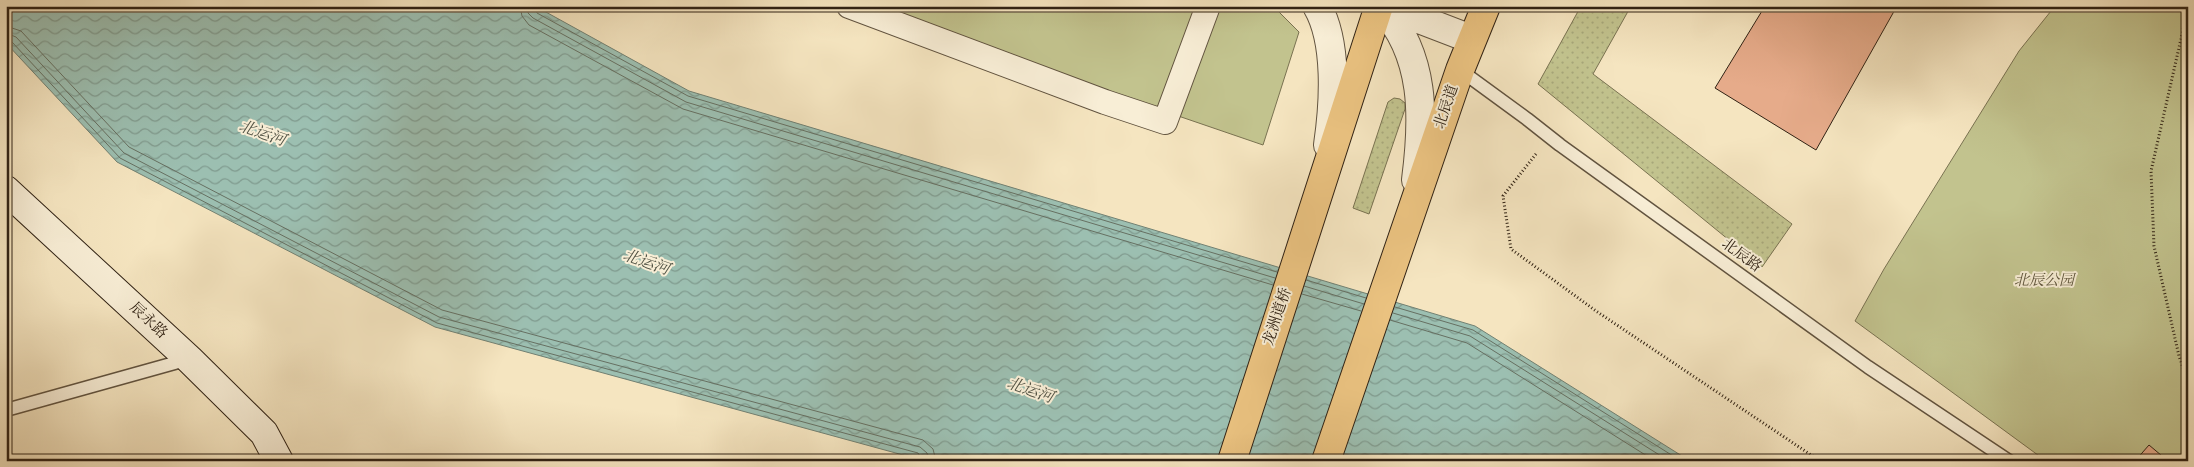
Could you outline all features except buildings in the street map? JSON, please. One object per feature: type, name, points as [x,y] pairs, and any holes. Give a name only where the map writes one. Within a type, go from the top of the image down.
[{"type":"main road","points":[[1324,173],[1382,6]]},
{"type":"main road","name":"北辰道","points":[[1412,209],[1478,23]]},
{"type":"main road","name":"龙洲道桥","points":[[1232,461],[1324,173]]},
{"type":"main road","points":[[1326,461],[1412,209]]},
{"type":"street","points":[[849,6],[1105,102],[1166,122],[1208,6]]},
{"type":"street","points":[[1317,6],[1327,29],[1331,62],[1330,123],[1324,173]]},
{"type":"street","points":[[1382,6],[1478,23]]},
{"type":"street","points":[[1382,6],[1402,32],[1412,52],[1418,79],[1421,130],[1412,209]]},
{"type":"street","points":[[1432,6],[1478,23]]},
{"type":"street","name":"辰永路","points":[[6,190],[189,360],[264,433],[279,461]]},
{"type":"lane","name":"北辰路","points":[[1460,70],[1868,367],[2009,461]]},
{"type":"lane","points":[[6,410],[189,360]]},
{"type":"path","points":[[2188,8],[2151,171],[2154,246],[2179,356],[2188,382]]},
{"type":"path","points":[[1549,136],[1504,196],[1511,249],[1596,312],[1820,461]]},
{"type":"green space","points":[[857,6],[1273,6],[1299,32],[1263,145]]},
{"type":"green space","points":[[1581,6],[1631,6],[1593,74],[1792,224],[1762,267],[1538,84]]},
{"type":"green space","name":"北辰公园","points":[[2055,6],[2188,6],[2188,461],[2046,461],[1855,321],[1884,269],[2019,51]]},
{"type":"green space","points":[[1394,98],[1400,99],[1405,103],[1405,109],[1369,214],[1353,208],[1388,102]]},
{"type":"water","name":"北运河","points":[[6,6],[535,6],[689,91],[1475,326],[1690,461],[925,461],[435,327],[117,162],[6,43]]}]
